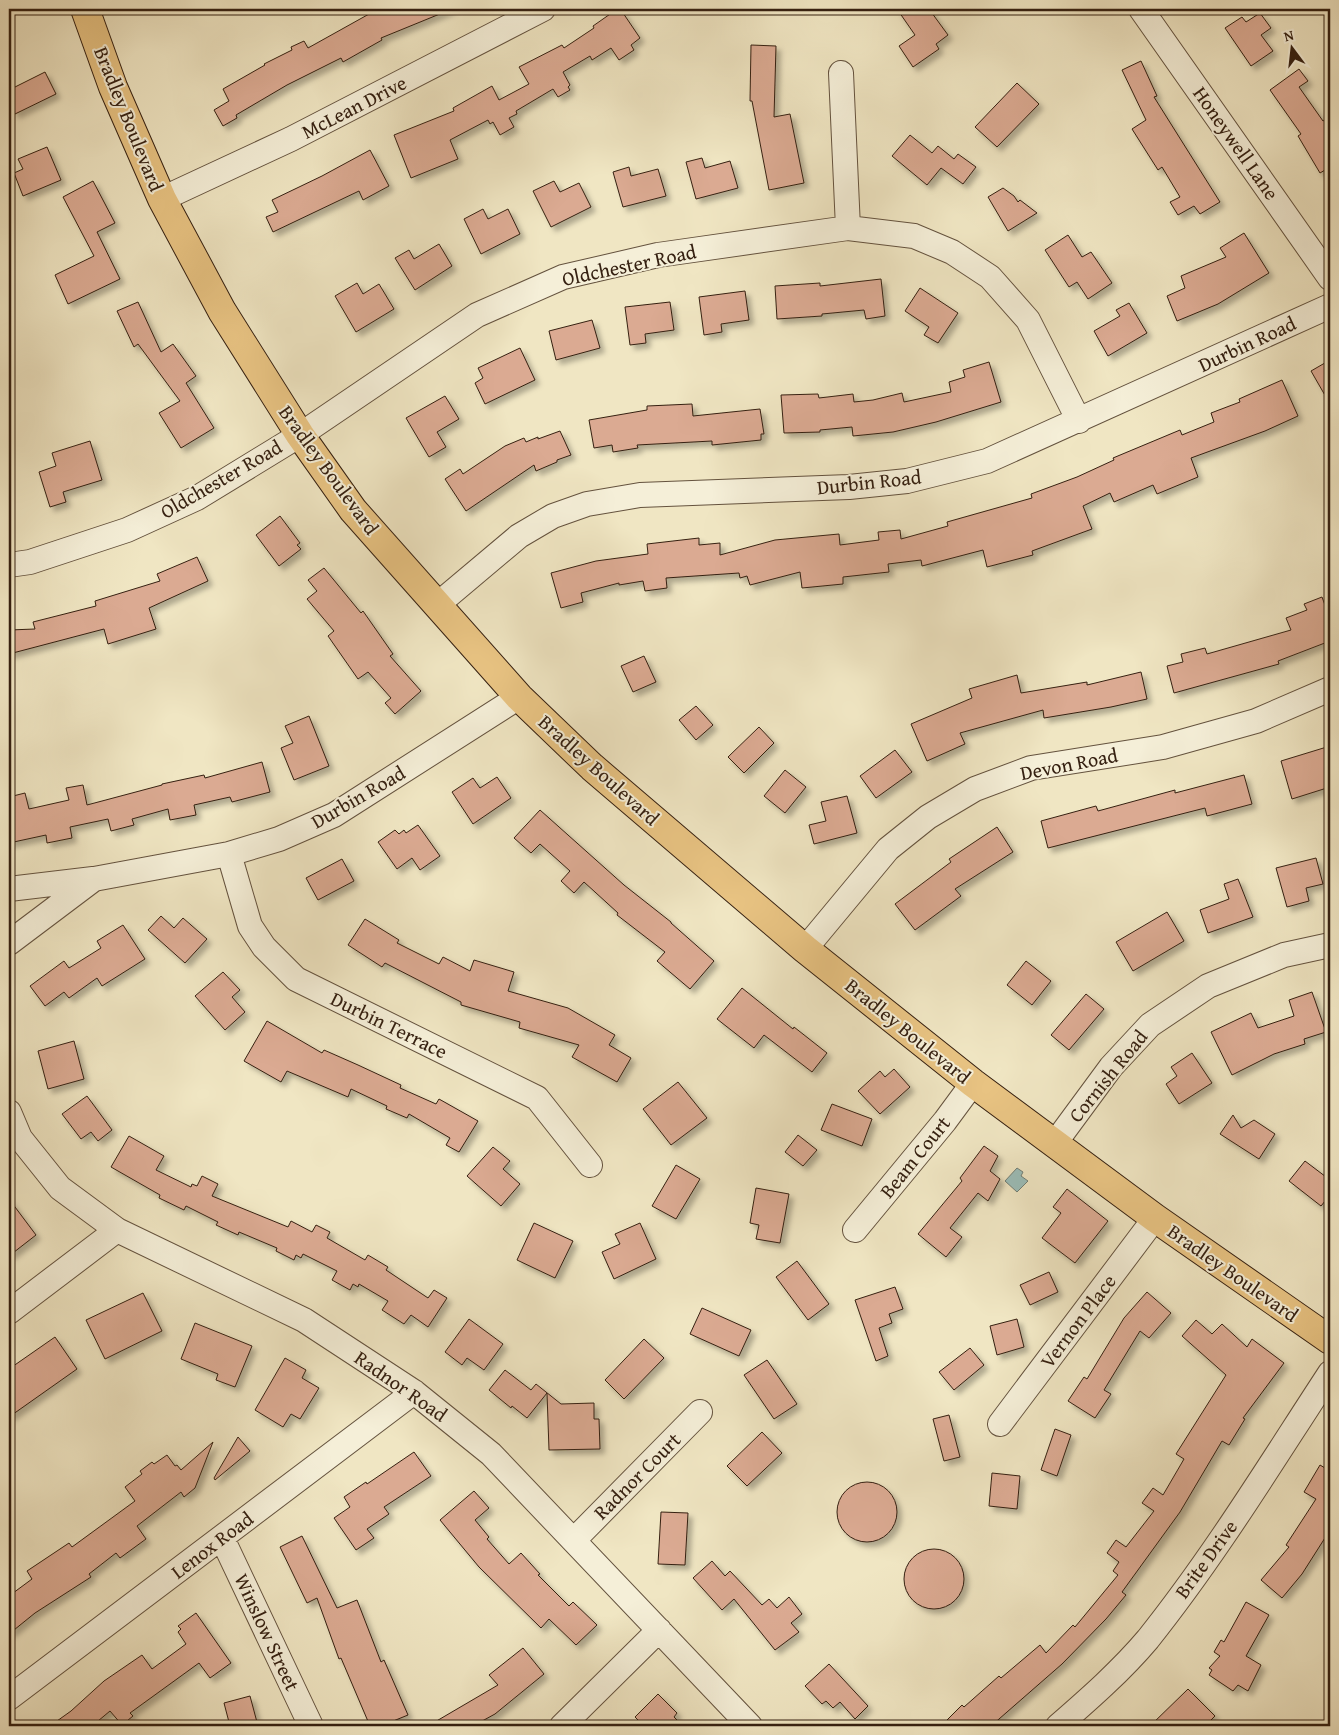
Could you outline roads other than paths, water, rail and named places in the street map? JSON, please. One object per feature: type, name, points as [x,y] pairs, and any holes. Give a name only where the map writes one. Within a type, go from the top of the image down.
[{"type":"main road","name":"Bradley Boulevard","points":[[85,9],[113,87],[162,199],[222,311],[300,434],[353,510],[519,697],[592,767],[805,949],[973,1083],[1155,1218],[1330,1340]]},
{"type":"street","name":"McLean Drive","points":[[162,199],[291,139],[542,9]]},
{"type":"street","name":"Honeywell Lane","points":[[1141,9],[1330,278]]},
{"type":"street","points":[[841,74],[848,228]]},
{"type":"street","name":"Oldchester Road","points":[[9,565],[30,562],[127,530],[197,498],[300,434],[477,315],[563,277],[658,255],[848,228],[914,236],[952,252],[990,277],[1028,320],[1079,420]]},
{"type":"street","name":"Durbin Road","points":[[437,604],[519,536],[553,516],[587,504],[640,495],[849,487],[907,481],[987,461],[1330,306]]},
{"type":"street","name":"Devon Road","points":[[805,949],[888,849],[928,817],[975,789],[1031,768],[1163,747],[1256,721],[1330,689]]},
{"type":"street","name":"Durbin Road","points":[[9,889],[94,879],[229,854],[279,839],[334,815],[519,697]]},
{"type":"street","name":"Durbin Terrace","points":[[229,854],[250,926],[264,947],[296,979],[537,1098],[590,1164]]},
{"type":"street","name":"Durbin Road","points":[[9,943],[94,879]]},
{"type":"street","name":"Cornish Road","points":[[1054,1143],[1111,1067],[1150,1025],[1208,986],[1284,955],[1330,945]]},
{"type":"street","name":"Beam Court","points":[[855,1230],[945,1121],[973,1083]]},
{"type":"street","name":"Radnor Road","points":[[9,1112],[20,1138],[60,1188],[118,1230],[304,1320],[414,1392],[491,1454],[750,1726]]},
{"type":"street","name":"Vernon Place","points":[[1000,1424],[1155,1218]]},
{"type":"street","points":[[9,1312],[118,1230]]},
{"type":"street","name":"Brite Drive","points":[[1058,1726],[1108,1682],[1147,1640],[1218,1544],[1330,1373]]},
{"type":"street","name":"Lenox Road","points":[[9,1698],[414,1392]]},
{"type":"street","name":"Radnor Court","points":[[574,1540],[700,1412]]},
{"type":"street","name":"Winslow Street","points":[[222,1538],[311,1726]]},
{"type":"street","points":[[562,1726],[659,1630]]},
{"type":"water","points":[[1017,1168],[1023,1172],[1021,1176],[1028,1181],[1017,1192],[1005,1181]]}]
